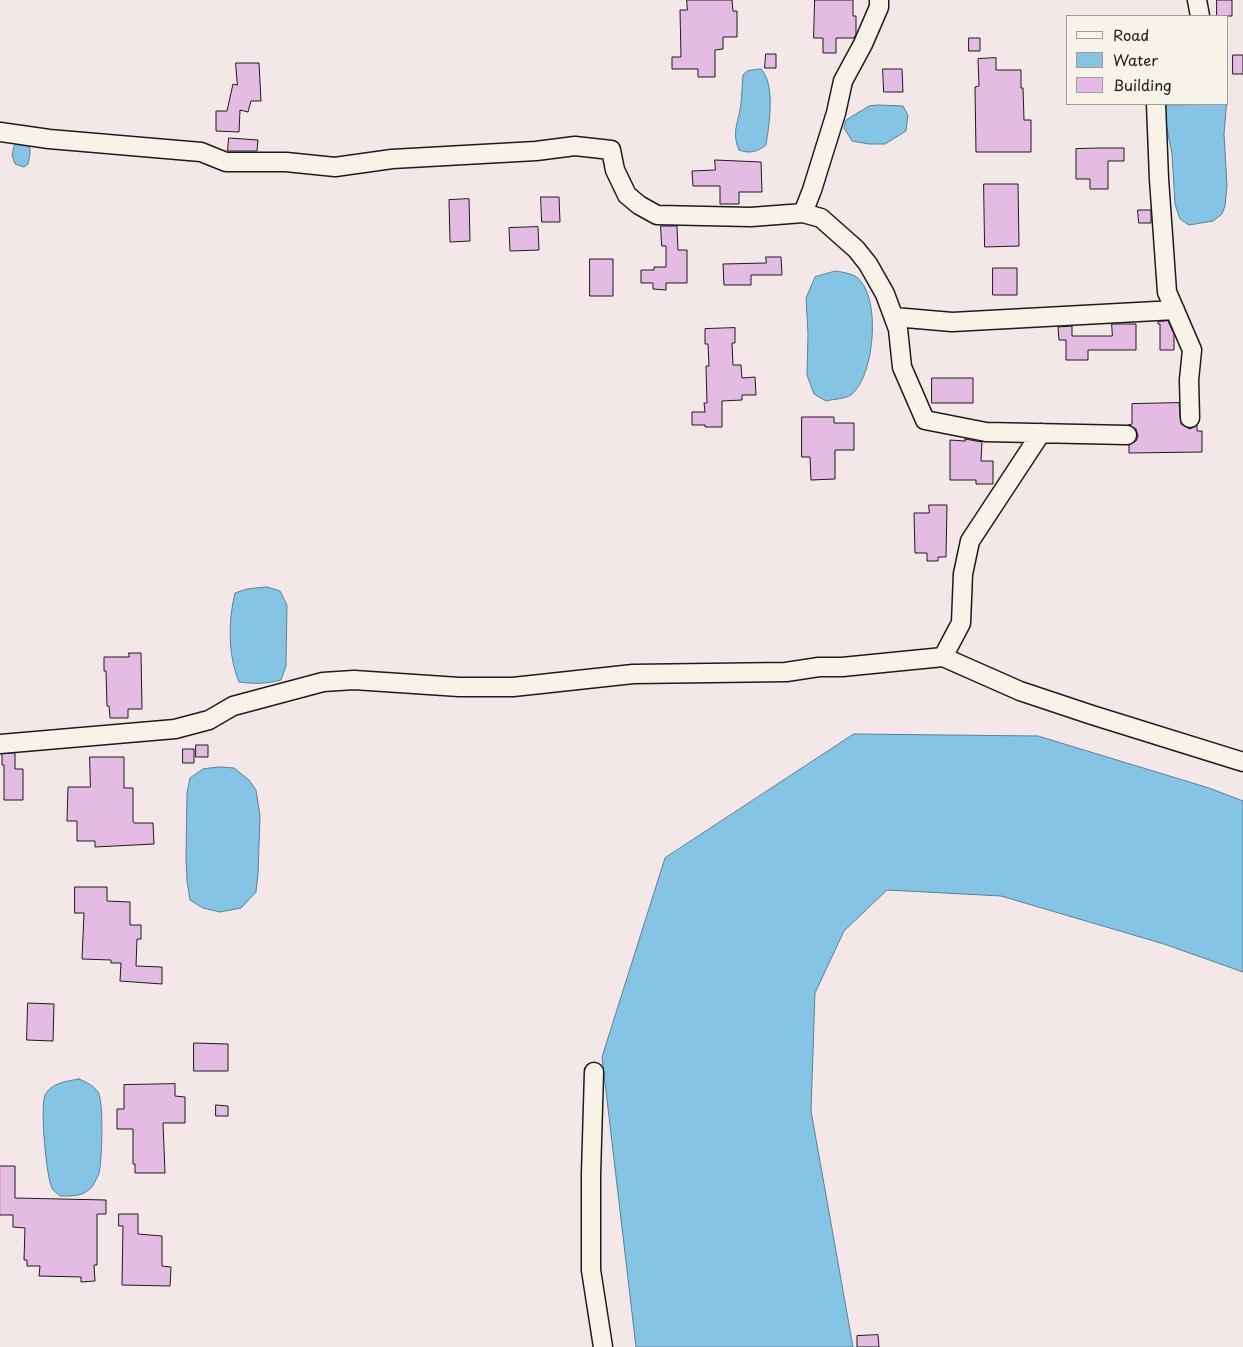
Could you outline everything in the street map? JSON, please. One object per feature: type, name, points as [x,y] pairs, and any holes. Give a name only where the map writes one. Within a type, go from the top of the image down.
[{"type":"street","points":[[803,213],[836,112],[843,81],[863,44],[879,6],[879,0]]},
{"type":"street","points":[[1198,0],[1200,15]]},
{"type":"street","points":[[1156,105],[1165,277],[1167,292],[1192,350],[1188,380],[1190,418]]},
{"type":"street","points":[[0,132],[49,139],[202,152],[226,162],[286,162],[335,167],[392,159],[536,151],[575,146],[611,150],[615,170],[626,195],[657,215],[751,217],[803,213],[820,218],[856,249],[868,264],[885,294],[898,329],[902,367],[912,394],[925,420],[986,432],[1127,435]]},
{"type":"street","points":[[894,317],[952,322],[1175,310]]},
{"type":"street","points":[[943,657],[961,623],[962,574],[970,541],[991,512],[1041,433]]},
{"type":"street","points":[[0,744],[175,729],[209,720],[233,706],[323,682],[354,680],[459,688],[513,688],[633,674],[786,672],[819,666],[842,666],[943,657],[1020,691],[1243,762]]},
{"type":"street","points":[[594,1072],[591,1270],[603,1347]]},
{"type":"water","points":[[761,69],[769,84],[770,94],[770,116],[766,145],[753,152],[747,152],[739,150],[736,137],[743,75],[747,71]]},
{"type":"water","points":[[1166,105],[1227,105],[1224,134],[1227,186],[1225,206],[1222,214],[1213,221],[1189,225],[1180,219],[1175,204],[1172,154],[1166,124]]},
{"type":"water","points":[[869,106],[903,106],[908,115],[906,131],[885,144],[852,141],[844,128],[846,120]]},
{"type":"water","points":[[23,143],[30,148],[28,164],[24,167],[15,164],[12,155],[14,146]]},
{"type":"water","points":[[836,271],[855,276],[864,285],[872,316],[872,334],[866,370],[860,384],[850,396],[826,401],[814,394],[807,375],[808,334],[806,298],[815,277]]},
{"type":"water","points":[[267,587],[280,591],[287,605],[286,666],[281,680],[260,683],[239,682],[235,672],[230,638],[231,615],[235,593],[247,589]]},
{"type":"water","points":[[854,734],[1038,736],[1209,788],[1243,801],[1243,972],[1164,944],[1001,896],[887,890],[844,931],[815,993],[811,1111],[853,1347],[636,1347],[602,1057],[665,858]]},
{"type":"water","points":[[234,768],[249,780],[256,790],[260,816],[256,892],[241,908],[220,912],[203,908],[190,900],[186,859],[187,793],[190,778],[203,769]]},
{"type":"water","points":[[79,1079],[94,1087],[100,1097],[102,1131],[99,1173],[92,1187],[85,1193],[60,1196],[53,1189],[48,1170],[43,1126],[45,1095],[51,1088],[60,1083]]},
{"type":"building","points":[[687,0],[732,0],[733,11],[737,11],[737,37],[723,37],[723,49],[715,50],[715,77],[698,77],[698,69],[672,69],[672,57],[681,57],[680,10],[687,10]]},
{"type":"building","points":[[815,0],[853,0],[853,16],[856,16],[856,34],[854,38],[836,38],[836,53],[823,53],[823,38],[814,38]]},
{"type":"building","points":[[1217,0],[1232,0],[1232,16],[1217,15]]},
{"type":"building","points":[[969,38],[980,38],[980,51],[969,51]]},
{"type":"building","points":[[766,54],[776,54],[776,68],[765,68]]},
{"type":"building","points":[[1233,55],[1243,55],[1243,74],[1233,74]]},
{"type":"building","points":[[996,58],[996,70],[1021,70],[1024,120],[1031,120],[1031,152],[976,152],[975,87],[979,86],[978,59]]},
{"type":"building","points":[[236,63],[259,63],[261,101],[251,101],[248,112],[240,110],[239,132],[216,131],[216,111],[227,111],[233,84],[237,85]]},
{"type":"building","points":[[883,69],[902,69],[903,92],[884,92]]},
{"type":"building","points":[[229,138],[258,140],[257,151],[228,151]]},
{"type":"building","points":[[1124,148],[1124,161],[1108,161],[1108,189],[1090,189],[1090,179],[1076,179],[1076,149]]},
{"type":"building","points":[[715,160],[761,162],[762,192],[739,192],[739,204],[720,204],[720,186],[693,186],[692,171],[715,170]]},
{"type":"building","points":[[984,184],[1018,184],[1019,246],[985,247]]},
{"type":"building","points":[[541,197],[559,197],[560,222],[542,222]]},
{"type":"building","points":[[469,199],[470,241],[450,242],[449,200]]},
{"type":"building","points":[[1138,210],[1151,210],[1151,223],[1139,223]]},
{"type":"building","points":[[661,226],[677,226],[678,250],[687,250],[687,283],[666,283],[666,290],[653,289],[653,283],[641,283],[641,270],[654,270],[654,267],[666,267],[666,246],[662,246]]},
{"type":"building","points":[[538,227],[539,250],[510,251],[509,228]]},
{"type":"building","points":[[766,257],[781,257],[782,275],[751,275],[751,285],[724,285],[723,264],[766,263]]},
{"type":"building","points":[[590,259],[613,259],[613,296],[590,296]]},
{"type":"building","points":[[993,268],[1017,268],[1017,295],[993,295]]},
{"type":"building","points":[[1168,321],[1174,334],[1174,350],[1160,350],[1160,324],[1158,322]]},
{"type":"building","points":[[1112,324],[1136,324],[1136,350],[1088,350],[1088,360],[1066,360],[1066,340],[1059,340],[1058,327],[1072,326],[1072,336],[1112,336]]},
{"type":"building","points":[[735,328],[735,343],[732,343],[733,365],[741,365],[742,378],[755,377],[756,395],[742,395],[742,400],[722,401],[722,427],[692,425],[692,412],[705,412],[704,403],[707,403],[706,366],[709,366],[708,344],[705,344],[705,329]]},
{"type":"building","points":[[932,378],[973,378],[973,403],[932,403]]},
{"type":"building","points":[[1179,403],[1181,424],[1190,429],[1197,425],[1197,431],[1202,431],[1202,452],[1129,453],[1129,445],[1136,441],[1138,436],[1136,429],[1128,425],[1132,424],[1132,404]]},
{"type":"building","points":[[802,417],[834,417],[834,423],[854,423],[854,450],[835,450],[835,479],[811,480],[810,457],[802,457]]},
{"type":"building","points":[[965,439],[982,442],[981,461],[993,461],[993,484],[976,484],[976,480],[950,480],[950,440],[965,441]]},
{"type":"building","points":[[929,505],[947,505],[946,557],[938,557],[938,561],[927,561],[927,553],[915,553],[914,513],[929,513]]},
{"type":"building","points":[[129,653],[141,653],[142,709],[128,709],[128,718],[110,718],[109,706],[107,706],[104,657],[129,657]]},
{"type":"building","points":[[196,745],[208,745],[208,757],[196,757]]},
{"type":"building","points":[[183,749],[194,749],[194,763],[183,763]]},
{"type":"building","points":[[15,753],[15,769],[23,769],[23,800],[4,800],[4,765],[2,765],[2,754]]},
{"type":"building","points":[[90,757],[124,757],[124,788],[133,788],[133,821],[134,823],[153,823],[154,844],[95,847],[95,841],[77,841],[77,821],[67,821],[68,787],[90,787]]},
{"type":"building","points":[[75,887],[107,887],[107,901],[130,902],[130,925],[141,925],[141,939],[137,939],[136,966],[162,967],[162,984],[120,981],[121,963],[111,963],[111,960],[82,959],[84,913],[75,913]]},
{"type":"building","points":[[28,1003],[54,1004],[53,1041],[27,1040]]},
{"type":"building","points":[[194,1043],[228,1044],[228,1071],[194,1071]]},
{"type":"building","points":[[175,1084],[175,1096],[185,1097],[185,1123],[163,1123],[165,1173],[135,1173],[135,1164],[133,1164],[133,1129],[117,1129],[117,1109],[124,1109],[124,1085]]},
{"type":"building","points":[[216,1105],[228,1106],[228,1116],[216,1116]]},
{"type":"building","points":[[0,1166],[15,1166],[15,1198],[106,1200],[106,1214],[97,1214],[97,1265],[94,1265],[95,1281],[81,1282],[81,1277],[39,1276],[40,1266],[27,1266],[27,1260],[24,1260],[25,1228],[13,1227],[13,1215],[0,1215]]},
{"type":"building","points":[[119,1214],[138,1214],[138,1234],[162,1236],[162,1266],[171,1267],[170,1286],[122,1285],[123,1226],[119,1226]]},
{"type":"building","points":[[878,1335],[879,1347],[857,1347],[857,1336]]}]
